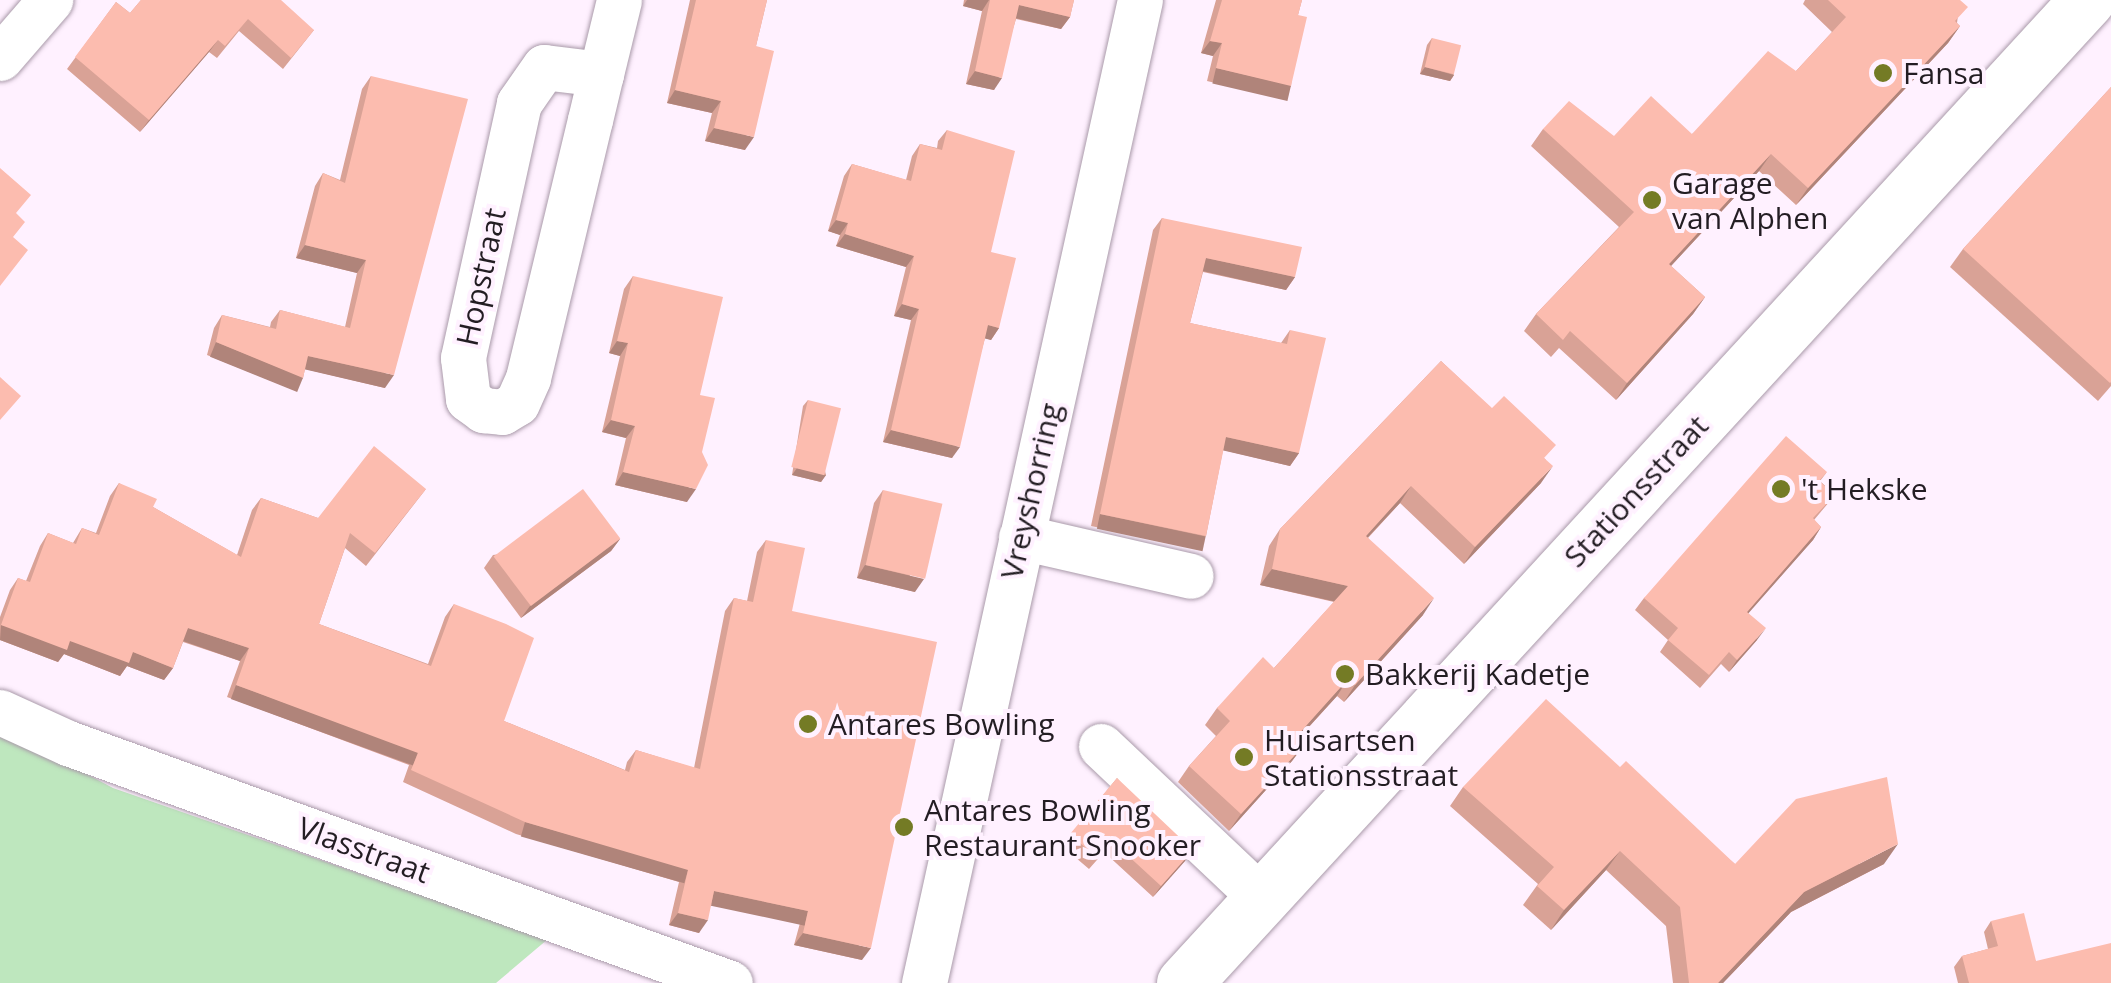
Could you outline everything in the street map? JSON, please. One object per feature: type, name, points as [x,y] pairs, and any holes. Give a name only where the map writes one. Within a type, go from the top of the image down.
[{"type":"main road","name":"Stationsstraat","points":[[1184,983],[2087,0]]},
{"type":"street","points":[[0,58],[50,0]]},
{"type":"street","name":"Hopstraat","points":[[601,74],[544,67],[519,103],[463,358],[468,399],[483,410],[502,412],[517,404],[528,378],[601,74],[618,0]]},
{"type":"street","name":"Vreyshorring","points":[[924,983],[1140,0]]},
{"type":"street","points":[[1021,537],[1191,576]]},
{"type":"street","name":"Vlasstraat","points":[[0,712],[68,743],[730,983]]},
{"type":"street","points":[[1101,746],[1262,898]]},
{"type":"green space","points":[[0,728],[113,788],[548,939],[496,983],[0,983]]},
{"type":"building","points":[[141,0],[281,0],[314,30],[291,58],[248,19],[225,46],[218,40],[149,120],[75,57],[116,2],[130,13]]},
{"type":"building","points":[[696,0],[767,0],[756,46],[774,51],[754,137],[714,128],[721,101],[675,90]]},
{"type":"building","points":[[990,0],[1074,0],[1070,17],[1019,5],[1002,78],[975,71]]},
{"type":"building","points":[[1222,0],[1302,0],[1298,15],[1307,17],[1291,86],[1216,68],[1222,43],[1210,41]]},
{"type":"building","points":[[1828,0],[1960,0],[1968,7],[1955,21],[1960,26],[1808,188],[1771,154],[1669,264],[1705,297],[1627,383],[1570,331],[1563,340],[1536,314],[1634,212],[1543,129],[1569,101],[1614,136],[1651,96],[1692,134],[1768,51],[1796,71],[1846,17]]},
{"type":"building","points":[[1432,38],[1461,45],[1454,74],[1425,67]]},
{"type":"building","points":[[371,76],[468,99],[394,375],[308,356],[303,378],[216,342],[222,315],[276,329],[280,310],[350,328],[366,260],[305,245],[323,173],[345,183]]},
{"type":"building","points":[[2111,87],[2111,382],[2110,383],[1963,249]]},
{"type":"building","points":[[947,130],[1015,151],[991,252],[1016,258],[999,328],[988,325],[960,447],[891,430],[919,309],[902,304],[914,256],[845,234],[848,223],[836,220],[852,164],[911,181],[920,144],[942,150]]},
{"type":"building","points":[[0,168],[31,195],[16,213],[25,222],[13,237],[28,250],[0,286]]},
{"type":"building","points":[[1162,218],[1302,247],[1295,277],[1206,258],[1190,323],[1287,344],[1290,330],[1326,338],[1299,453],[1226,437],[1206,536],[1100,514]]},
{"type":"building","points":[[633,276],[723,297],[700,395],[715,398],[702,452],[708,465],[696,489],[623,472],[635,426],[611,420],[628,343],[617,341]]},
{"type":"building","points":[[1441,361],[1492,408],[1504,396],[1556,445],[1544,458],[1553,466],[1475,547],[1411,486],[1366,536],[1434,598],[1355,685],[1348,679],[1296,737],[1304,745],[1241,814],[1189,766],[1230,721],[1217,708],[1263,657],[1274,668],[1348,586],[1272,569],[1280,529]]},
{"type":"building","points":[[0,377],[21,396],[0,420]]},
{"type":"building","points":[[808,400],[841,408],[824,475],[791,467]]},
{"type":"building","points":[[1786,436],[1827,472],[1819,481],[1835,495],[1813,518],[1821,527],[1747,612],[1766,628],[1737,660],[1729,652],[1709,675],[1668,640],[1678,628],[1644,598]]},
{"type":"building","points":[[374,446],[426,489],[375,553],[350,533],[319,624],[431,666],[454,604],[506,624],[534,638],[504,721],[629,772],[636,750],[700,769],[734,598],[753,602],[766,540],[805,548],[792,611],[937,642],[871,948],[803,933],[808,911],[714,891],[708,920],[678,913],[688,870],[525,822],[411,770],[418,753],[236,685],[249,648],[188,628],[173,668],[133,652],[129,663],[70,641],[67,650],[1,625],[18,578],[30,582],[48,533],[76,544],[82,528],[99,535],[119,483],[157,499],[153,507],[241,557],[261,498],[318,518]]},
{"type":"building","points":[[583,489],[620,539],[531,606],[494,556]]},
{"type":"building","points":[[883,490],[942,504],[925,579],[866,565]]},
{"type":"building","points":[[1546,699],[1620,767],[1626,761],[1735,864],[1796,799],[1887,777],[1898,844],[1804,892],[1718,983],[1689,983],[1680,907],[1620,851],[1564,910],[1537,886],[1554,867],[1463,787]]},
{"type":"building","points":[[1117,778],[1193,850],[1161,886],[1112,841],[1097,858],[1070,834]]},
{"type":"building","points":[[2024,913],[2036,961],[2111,943],[2111,983],[1969,983],[1962,956],[1998,946],[1991,921]]},
{"type":"place","name":"Fansa","points":[[1883,73]]},
{"type":"place","name":"Garage van Alphen","points":[[1652,200]]},
{"type":"place","name":"'t Hekske","points":[[1781,489]]},
{"type":"place","name":"Bakkerij Kadetje","points":[[1345,674]]},
{"type":"place","name":"Antares Bowling","points":[[808,724]]},
{"type":"place","name":"Huisartsen Stationsstraat","points":[[1244,757]]},
{"type":"place","name":"Antares Bowling Restaurant Snooker","points":[[904,827]]}]
